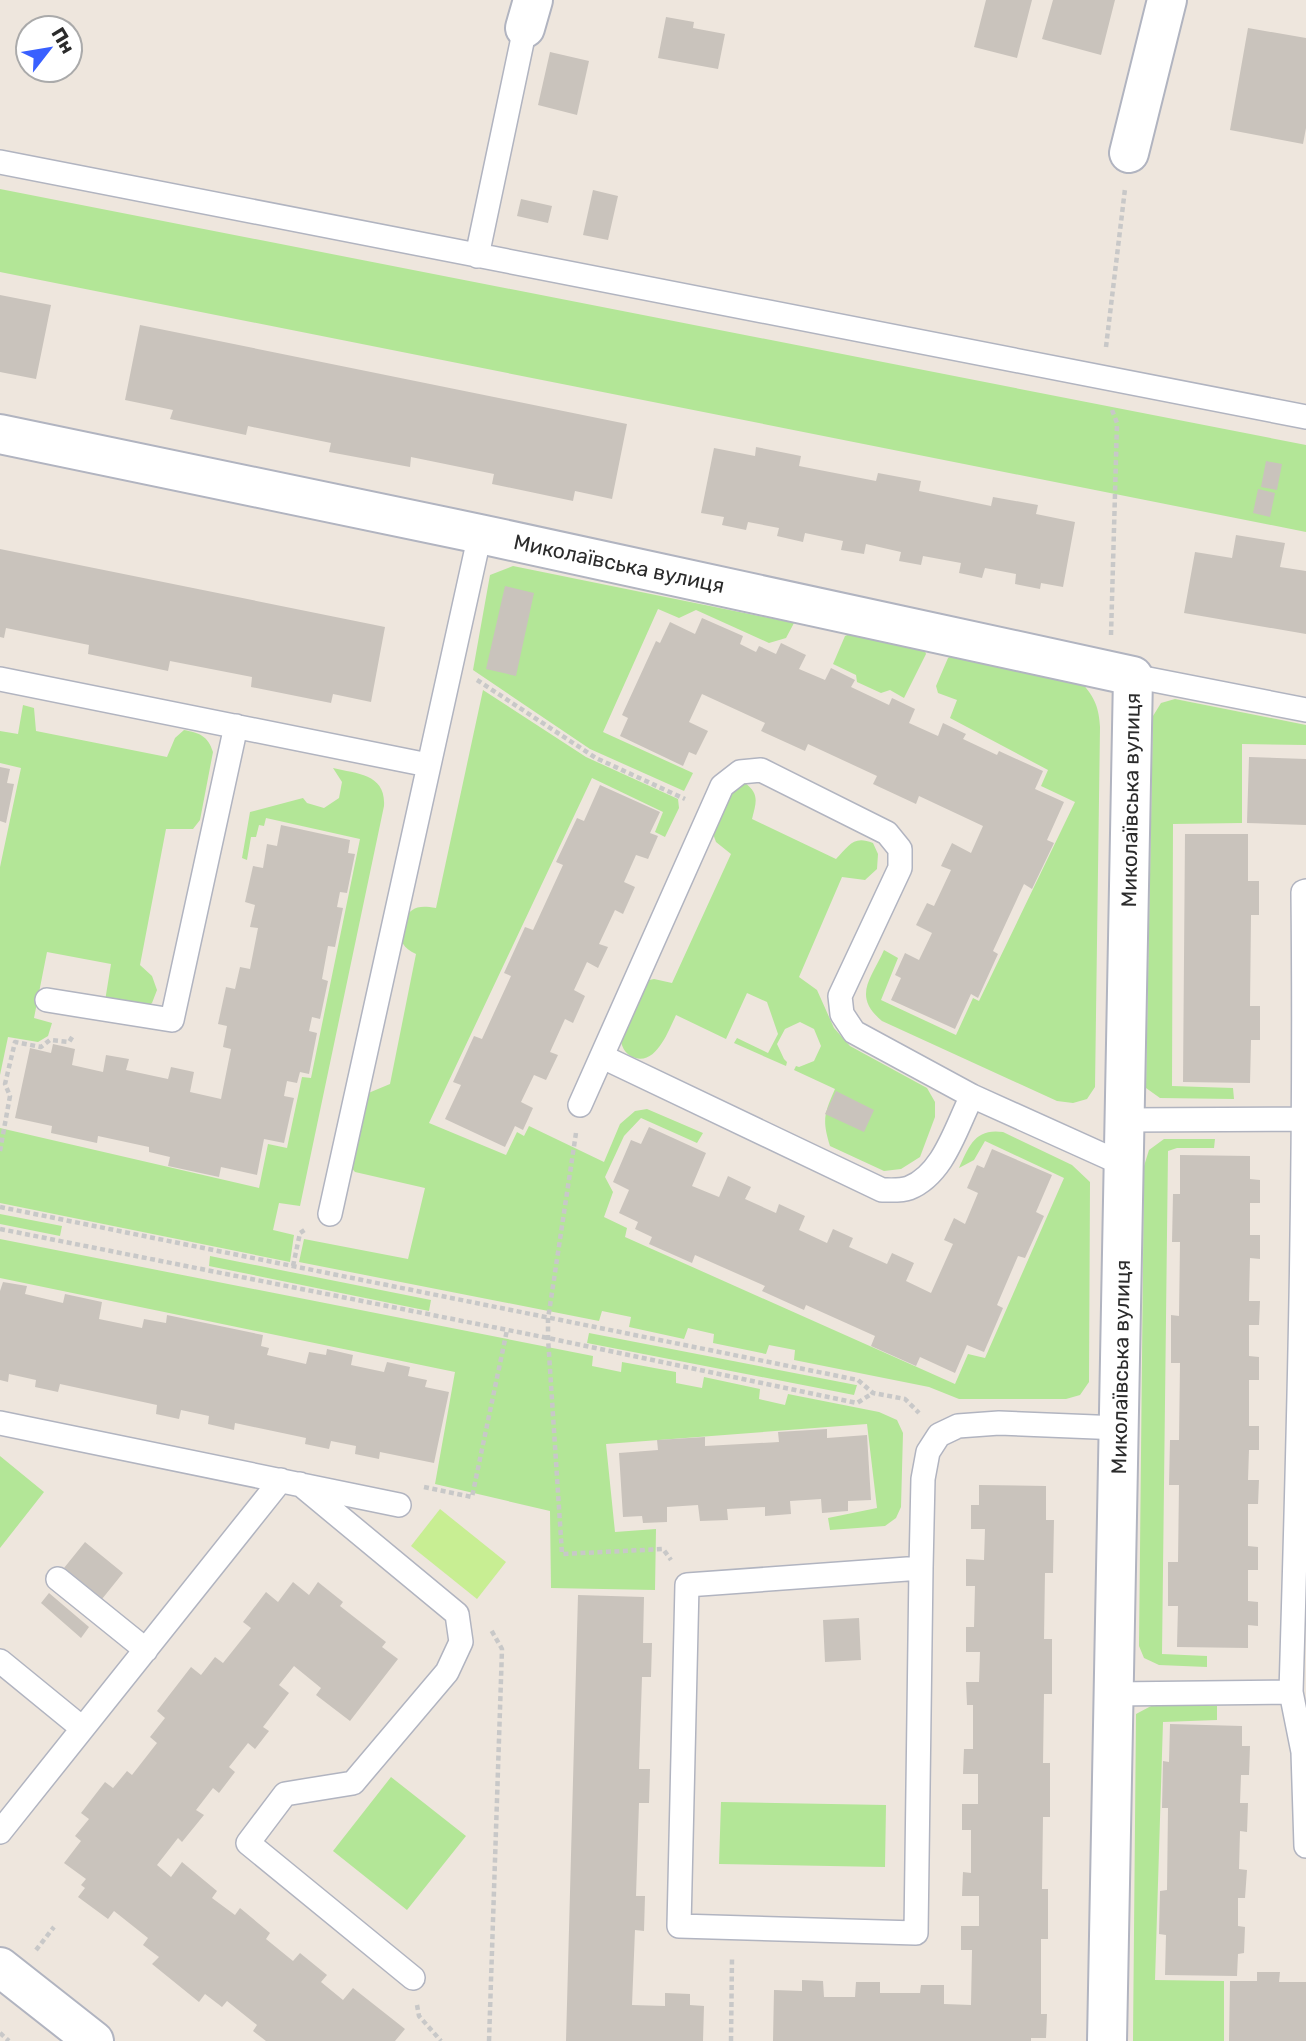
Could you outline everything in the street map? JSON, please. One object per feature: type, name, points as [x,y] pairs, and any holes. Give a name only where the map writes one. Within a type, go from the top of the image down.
[{"type":"street","points":[[1129,153],[1167,0]]},
{"type":"street","name":"Миколаївська вулиця","points":[[0,434],[480,534],[1122,673],[1126,1120],[1107,2041]]},
{"type":"street","points":[[0,1967],[94,2041]]},
{"type":"lane","points":[[477,256],[529,14]]},
{"type":"lane","points":[[0,162],[1306,417]]},
{"type":"lane","points":[[330,1214],[480,534]]},
{"type":"lane","points":[[1122,673],[1306,710]]},
{"type":"lane","points":[[0,678],[428,765]]},
{"type":"lane","points":[[47,1000],[172,1020],[236,726]]},
{"type":"lane","points":[[580,1105],[722,786],[740,772],[761,770],[887,833],[901,849],[900,868],[840,996],[842,1014],[854,1032],[972,1096],[1125,1165]]},
{"type":"lane","points":[[1306,891],[1303,892],[1306,1063],[1301,1531],[1291,1692],[1303,1752],[1306,1846]]},
{"type":"lane","points":[[603,1057],[882,1190],[906,1189],[927,1178],[939,1162],[972,1096]]},
{"type":"lane","points":[[1126,1120],[1305,1119]]},
{"type":"lane","points":[[0,1423],[399,1505]]},
{"type":"lane","points":[[921,1568],[687,1585],[679,1926],[916,1933],[923,1479],[928,1452],[939,1435],[958,1426],[999,1423],[1120,1428]]},
{"type":"lane","points":[[0,1832],[146,1650],[290,1482]]},
{"type":"lane","points":[[290,1482],[457,1614],[461,1642],[447,1672],[353,1783],[285,1794],[248,1843],[413,1978]]},
{"type":"lane","points":[[58,1579],[146,1650]]},
{"type":"lane","points":[[0,1661],[82,1728]]},
{"type":"lane","points":[[1113,1694],[1291,1692]]},
{"type":"path","points":[[1122,673],[1117,423],[1102,379],[1129,153]]},
{"type":"path","points":[[451,663],[596,758],[711,811]]},
{"type":"path","points":[[0,1151],[10,1096],[5,1084],[15,1042],[41,1047],[50,1040],[69,1042],[89,1008]]},
{"type":"path","points":[[580,1105],[548,1319],[562,1554],[663,1549],[687,1585]]},
{"type":"path","points":[[0,1207],[858,1380],[873,1393],[905,1399],[939,1435]]},
{"type":"path","points":[[293,1266],[300,1233],[330,1214]]},
{"type":"path","points":[[0,1229],[858,1403],[873,1393]]},
{"type":"path","points":[[399,1505],[404,1482],[472,1497],[507,1330]]},
{"type":"path","points":[[487,1625],[502,1649],[489,2041]]},
{"type":"path","points":[[731,2041],[732,1927]]},
{"type":"path","points":[[413,1978],[419,2016],[441,2041]]},
{"type":"path","points":[[0,2034],[9,2041]]},
{"type":"green space","points":[[0,189],[1306,445],[1306,532],[0,272]]},
{"type":"green space","points":[[513,566],[794,623],[786,638],[769,643],[696,610],[679,618],[658,609],[603,732],[693,773],[684,791],[590,749],[473,670],[490,575]]},
{"type":"green space","points":[[852,633],[924,648],[926,654],[904,698],[890,690],[881,693],[857,682],[856,675],[833,664],[845,636]]},
{"type":"green space","points":[[954,654],[1082,683],[1097,709],[1100,727],[1095,1087],[1087,1099],[1073,1103],[1057,1101],[882,1021],[868,1003],[867,987],[884,950],[898,958],[881,1000],[956,1035],[973,998],[979,1001],[1075,802],[1041,786],[1048,770],[950,718],[957,700],[938,693],[936,686],[948,658]]},
{"type":"green space","points":[[483,690],[586,757],[678,799],[679,808],[665,837],[655,832],[663,812],[592,778],[429,1123],[506,1155],[517,1132],[524,1136],[529,1126],[604,1162],[620,1124],[635,1111],[647,1109],[703,1133],[697,1143],[641,1118],[624,1136],[605,1177],[613,1192],[604,1217],[627,1228],[625,1237],[955,1384],[968,1354],[985,1358],[1064,1178],[985,1141],[974,1160],[959,1168],[974,1140],[993,1131],[1003,1132],[1072,1165],[1090,1182],[1089,1382],[1080,1395],[1066,1399],[959,1399],[929,1387],[794,1360],[795,1350],[769,1345],[766,1354],[713,1343],[714,1334],[688,1328],[684,1339],[629,1327],[631,1317],[602,1311],[599,1321],[299,1262],[304,1239],[408,1259],[425,1188],[355,1172],[349,1165],[366,1094],[390,1084],[416,954],[402,942],[400,922],[416,908],[436,908]]},
{"type":"green space","points":[[1175,699],[1306,725],[1306,745],[1242,744],[1242,823],[1173,824],[1172,1086],[1233,1088],[1234,1099],[1160,1098],[1146,1088],[1153,716],[1161,703]]},
{"type":"green space","points":[[23,705],[34,708],[36,731],[167,757],[175,738],[184,730],[203,736],[213,752],[200,820],[193,829],[166,829],[140,965],[152,976],[157,990],[152,1003],[143,1009],[105,1001],[111,964],[47,952],[34,1018],[52,1023],[48,1036],[38,1042],[8,1037],[0,1075],[0,867],[21,768],[0,763],[0,731],[18,734]]},
{"type":"green space","points":[[333,768],[361,774],[375,781],[383,795],[384,806],[300,1206],[279,1203],[273,1230],[294,1235],[290,1262],[0,1203],[0,1128],[259,1188],[268,1144],[287,1148],[302,1077],[311,1078],[360,839],[266,818],[264,826],[259,825],[256,837],[251,837],[247,860],[242,858],[250,812],[303,798],[307,803],[324,808],[339,798],[342,782]]},
{"type":"green space","points":[[745,783],[755,795],[752,819],[836,859],[852,843],[861,840],[873,843],[878,854],[877,869],[865,880],[842,877],[799,977],[817,990],[834,1028],[850,1046],[927,1088],[935,1102],[935,1117],[920,1157],[901,1169],[884,1171],[830,1146],[825,1117],[835,1089],[794,1070],[796,1066],[814,1061],[821,1046],[814,1029],[800,1022],[785,1029],[777,1044],[787,1062],[786,1066],[734,1043],[737,1038],[768,1053],[778,1034],[767,1002],[747,993],[726,1039],[676,1015],[653,1054],[638,1059],[626,1053],[623,1047],[622,1024],[645,981],[654,979],[672,983],[731,854],[716,842],[712,831],[720,809],[732,790]]},
{"type":"green space","points":[[1164,1139],[1215,1139],[1214,1148],[1177,1148],[1168,1151],[1162,1654],[1207,1656],[1207,1667],[1159,1665],[1144,1658],[1139,1646],[1144,1166],[1149,1150]]},
{"type":"green space","points":[[0,1214],[62,1226],[60,1236],[0,1224]]},
{"type":"green space","points":[[0,1239],[593,1356],[592,1366],[621,1372],[622,1362],[676,1372],[676,1383],[702,1388],[704,1377],[760,1389],[759,1399],[785,1405],[788,1394],[879,1412],[897,1420],[903,1433],[901,1507],[896,1518],[885,1526],[830,1530],[828,1518],[877,1508],[867,1424],[606,1444],[615,1532],[656,1529],[655,1590],[551,1588],[550,1511],[435,1484],[455,1372],[0,1278]]},
{"type":"green space","points":[[210,1256],[431,1300],[429,1311],[209,1266]]},
{"type":"green space","points":[[589,1333],[857,1385],[854,1395],[587,1343]]},
{"type":"green space","points":[[0,1456],[44,1492],[0,1548]]},
{"type":"green space","points":[[440,1509],[506,1562],[477,1599],[411,1546]]},
{"type":"green space","points":[[1153,1705],[1217,1706],[1217,1720],[1163,1722],[1155,1980],[1224,1981],[1224,2041],[1133,2041],[1136,1714]]},
{"type":"green space","points":[[391,1777],[466,1836],[407,1910],[333,1851]]},
{"type":"green space","points":[[721,1802],[886,1805],[885,1867],[719,1864]]},
{"type":"building","points":[[986,0],[1032,0],[1017,58],[974,47]]},
{"type":"building","points":[[1053,0],[1115,0],[1101,55],[1042,39]]},
{"type":"building","points":[[666,17],[694,22],[693,28],[725,34],[718,69],[658,58]]},
{"type":"building","points":[[1248,28],[1306,38],[1306,128],[1303,144],[1230,130]]},
{"type":"building","points":[[550,52],[589,61],[577,115],[538,105]]},
{"type":"building","points":[[593,190],[618,196],[608,240],[583,235]]},
{"type":"building","points":[[521,199],[552,206],[548,223],[517,216]]},
{"type":"building","points":[[0,295],[51,305],[36,379],[0,372]]},
{"type":"building","points":[[140,325],[627,424],[612,499],[575,491],[573,501],[492,484],[494,474],[411,457],[410,467],[329,452],[331,443],[248,426],[246,435],[170,419],[173,410],[125,400]]},
{"type":"building","points":[[756,447],[801,456],[799,466],[876,481],[878,473],[921,481],[919,491],[991,506],[993,497],[1038,505],[1036,514],[1075,522],[1063,587],[1041,583],[1040,589],[1015,584],[1016,574],[985,568],[982,578],[959,573],[961,563],[923,556],[921,565],[899,561],[901,552],[866,544],[864,554],[841,550],[843,541],[805,533],[803,542],[777,536],[779,528],[748,522],[746,530],[722,525],[724,517],[701,513],[714,448],[755,456]]},
{"type":"building","points":[[1266,461],[1282,464],[1277,490],[1261,487]]},
{"type":"building","points":[[1258,489],[1275,493],[1270,517],[1253,513]]},
{"type":"building","points":[[1236,535],[1285,543],[1280,567],[1306,571],[1306,634],[1184,613],[1195,552],[1232,558]]},
{"type":"building","points":[[0,549],[385,627],[371,702],[333,694],[331,703],[251,687],[252,677],[170,661],[168,671],[88,654],[89,645],[6,628],[4,638],[0,637]]},
{"type":"building","points":[[505,586],[534,593],[516,676],[486,669]]},
{"type":"building","points":[[702,618],[743,636],[740,644],[756,652],[759,646],[776,654],[781,643],[806,655],[799,669],[825,680],[831,668],[855,680],[851,687],[889,705],[892,698],[915,709],[909,723],[938,736],[943,723],[966,734],[963,739],[997,755],[999,751],[1043,771],[1035,789],[1064,802],[1047,840],[1054,843],[1032,889],[1024,884],[993,951],[998,954],[978,998],[971,994],[955,1029],[891,1000],[901,978],[895,975],[905,953],[919,960],[932,933],[916,925],[927,903],[934,906],[951,870],[941,866],[952,843],[971,853],[983,826],[919,796],[916,804],[873,784],[877,776],[808,744],[805,751],[761,731],[765,723],[702,694],[689,722],[708,731],[696,755],[689,752],[683,766],[620,736],[628,718],[622,715],[656,641],[660,643],[670,622],[695,634]]},
{"type":"building","points":[[1249,757],[1306,759],[1306,825],[1247,823]]},
{"type":"building","points":[[0,767],[10,769],[7,783],[14,784],[6,823],[0,821]]},
{"type":"building","points":[[600,785],[660,812],[650,833],[658,836],[648,859],[636,855],[624,882],[635,887],[623,914],[615,910],[599,944],[608,947],[598,968],[587,962],[574,990],[585,996],[573,1023],[565,1019],[550,1052],[558,1055],[546,1080],[534,1075],[521,1102],[533,1108],[523,1130],[515,1126],[505,1147],[445,1119],[461,1085],[453,1082],[474,1036],[482,1039],[511,976],[504,973],[525,927],[533,930],[563,865],[556,862],[577,818],[584,821]]},
{"type":"building","points":[[281,825],[350,840],[348,853],[355,854],[347,893],[340,892],[337,907],[343,908],[335,947],[328,946],[322,979],[328,981],[320,1019],[312,1017],[309,1031],[317,1033],[309,1074],[300,1072],[297,1083],[287,1081],[284,1096],[294,1098],[284,1143],[264,1139],[257,1175],[221,1167],[219,1177],[168,1166],[170,1157],[149,1152],[149,1147],[98,1136],[97,1143],[51,1133],[52,1126],[15,1118],[30,1048],[51,1053],[53,1044],[75,1049],[72,1065],[103,1072],[106,1055],[129,1059],[126,1070],[168,1079],[171,1067],[194,1072],[190,1092],[221,1099],[231,1049],[223,1047],[227,1026],[218,1024],[226,987],[235,989],[240,967],[250,969],[258,928],[250,927],[255,905],[245,902],[253,866],[263,868],[267,844],[277,846]]},
{"type":"building","points":[[1185,834],[1248,834],[1248,881],[1259,881],[1259,915],[1251,915],[1250,1006],[1260,1006],[1260,1040],[1251,1040],[1250,1083],[1183,1082]]},
{"type":"building","points":[[836,1091],[874,1110],[864,1132],[825,1114]]},
{"type":"building","points":[[649,1127],[706,1153],[692,1186],[719,1197],[728,1176],[751,1187],[745,1199],[776,1213],[779,1204],[805,1216],[799,1230],[827,1243],[833,1229],[853,1238],[849,1247],[887,1264],[892,1253],[914,1263],[906,1281],[931,1293],[953,1244],[944,1240],[954,1218],[965,1224],[978,1193],[967,1188],[977,1165],[984,1168],[992,1149],[1052,1175],[1036,1212],[1044,1216],[1025,1258],[1018,1256],[997,1305],[1003,1308],[984,1352],[967,1345],[955,1373],[920,1357],[916,1366],[871,1346],[875,1336],[806,1305],[804,1310],[762,1291],[765,1286],[695,1255],[692,1263],[649,1244],[652,1237],[635,1229],[638,1222],[619,1213],[629,1190],[613,1182],[631,1140],[641,1144]]},
{"type":"building","points":[[1180,1155],[1250,1156],[1250,1179],[1260,1180],[1260,1203],[1250,1203],[1250,1235],[1260,1235],[1260,1259],[1250,1258],[1249,1301],[1260,1301],[1259,1325],[1249,1325],[1249,1356],[1259,1357],[1259,1380],[1249,1380],[1249,1426],[1259,1426],[1259,1450],[1249,1450],[1248,1480],[1259,1480],[1258,1504],[1248,1504],[1248,1546],[1258,1547],[1258,1570],[1248,1570],[1248,1601],[1258,1602],[1258,1626],[1248,1625],[1248,1648],[1177,1647],[1178,1606],[1168,1606],[1168,1562],[1178,1562],[1179,1485],[1169,1485],[1170,1440],[1179,1440],[1180,1363],[1171,1363],[1171,1315],[1179,1316],[1180,1242],[1172,1242],[1173,1194],[1180,1194]]},
{"type":"building","points":[[3,1282],[27,1286],[25,1294],[63,1303],[65,1294],[102,1302],[99,1319],[142,1328],[144,1319],[166,1323],[167,1315],[263,1335],[261,1346],[269,1348],[267,1355],[306,1364],[309,1352],[326,1355],[327,1349],[353,1355],[351,1365],[384,1372],[387,1362],[410,1367],[408,1376],[427,1380],[425,1387],[449,1392],[434,1463],[380,1452],[379,1459],[355,1454],[356,1446],[331,1441],[329,1449],[305,1444],[306,1438],[235,1423],[234,1430],[208,1424],[209,1416],[181,1410],[179,1419],[156,1414],[157,1405],[60,1384],[58,1392],[35,1387],[36,1380],[9,1374],[8,1382],[0,1380],[0,1291]]},
{"type":"building","points":[[827,1429],[827,1438],[867,1435],[871,1500],[848,1501],[848,1511],[822,1513],[821,1499],[790,1501],[791,1514],[765,1516],[765,1507],[727,1509],[728,1520],[700,1521],[698,1505],[667,1507],[667,1522],[643,1523],[642,1516],[623,1517],[619,1453],[658,1450],[657,1440],[705,1437],[705,1446],[779,1442],[778,1432]]},
{"type":"building","points":[[979,1485],[1046,1486],[1046,1520],[1054,1520],[1053,1573],[1045,1573],[1044,1639],[1052,1639],[1052,1694],[1044,1694],[1043,1763],[1050,1763],[1050,1817],[1043,1817],[1042,1889],[1048,1889],[1048,1939],[1041,1939],[1041,2014],[1047,2014],[1046,2038],[1031,2038],[1031,2041],[773,2041],[774,1990],[802,1991],[802,1980],[823,1981],[824,1997],[855,1997],[856,1982],[880,1982],[880,1993],[920,1993],[921,1985],[944,1985],[944,2004],[971,2005],[972,1950],[961,1950],[961,1926],[979,1926],[979,1896],[962,1896],[963,1872],[971,1873],[971,1830],[962,1830],[962,1804],[978,1804],[978,1774],[963,1774],[964,1749],[973,1749],[973,1705],[967,1705],[966,1682],[979,1682],[980,1652],[966,1652],[966,1627],[974,1627],[975,1586],[966,1586],[966,1559],[984,1560],[985,1529],[971,1529],[971,1505],[979,1505]]},
{"type":"building","points":[[85,1542],[123,1573],[102,1599],[64,1568]]},
{"type":"building","points":[[293,1582],[309,1595],[318,1582],[343,1602],[340,1606],[386,1642],[382,1647],[398,1659],[350,1721],[316,1695],[321,1688],[294,1666],[279,1685],[289,1693],[263,1727],[269,1731],[255,1749],[248,1743],[229,1767],[235,1772],[219,1793],[213,1788],[196,1810],[204,1815],[182,1842],[178,1838],[157,1865],[171,1877],[182,1862],[217,1891],[212,1898],[235,1915],[240,1908],[270,1933],[266,1939],[293,1961],[300,1953],[327,1975],[321,1982],[343,2000],[353,1988],[405,2029],[395,2041],[266,2041],[253,2031],[257,2025],[227,2001],[222,2007],[205,1994],[199,2002],[152,1964],[159,1957],[143,1945],[148,1938],[114,1911],[108,1919],[78,1897],[85,1888],[81,1885],[86,1879],[64,1863],[81,1841],[75,1836],[89,1819],[81,1813],[105,1782],[113,1788],[127,1771],[132,1775],[157,1743],[150,1737],[165,1718],[157,1711],[191,1667],[201,1675],[215,1657],[223,1663],[251,1628],[243,1622],[266,1592],[278,1602]]},
{"type":"building","points":[[49,1593],[89,1627],[81,1638],[41,1603]]},
{"type":"building","points":[[578,1595],[644,1597],[643,1643],[652,1643],[651,1677],[642,1677],[639,1769],[650,1769],[649,1803],[639,1803],[636,1896],[645,1896],[644,1931],[635,1930],[632,2005],[665,2006],[665,1993],[690,1994],[690,2005],[704,2006],[703,2041],[566,2041]]},
{"type":"building","points":[[859,1618],[861,1660],[825,1662],[823,1620]]},
{"type":"building","points":[[1170,1724],[1242,1726],[1242,1746],[1250,1746],[1249,1775],[1241,1775],[1240,1803],[1248,1803],[1247,1832],[1240,1831],[1239,1869],[1247,1870],[1245,1898],[1238,1898],[1238,1926],[1245,1927],[1244,1953],[1238,1954],[1237,1976],[1165,1975],[1166,1935],[1159,1934],[1160,1891],[1167,1890],[1168,1808],[1162,1808],[1163,1761],[1169,1762]]},
{"type":"building","points":[[1257,1972],[1280,1972],[1279,1982],[1306,1982],[1306,2041],[1229,2041],[1230,1981],[1257,1981]]}]
